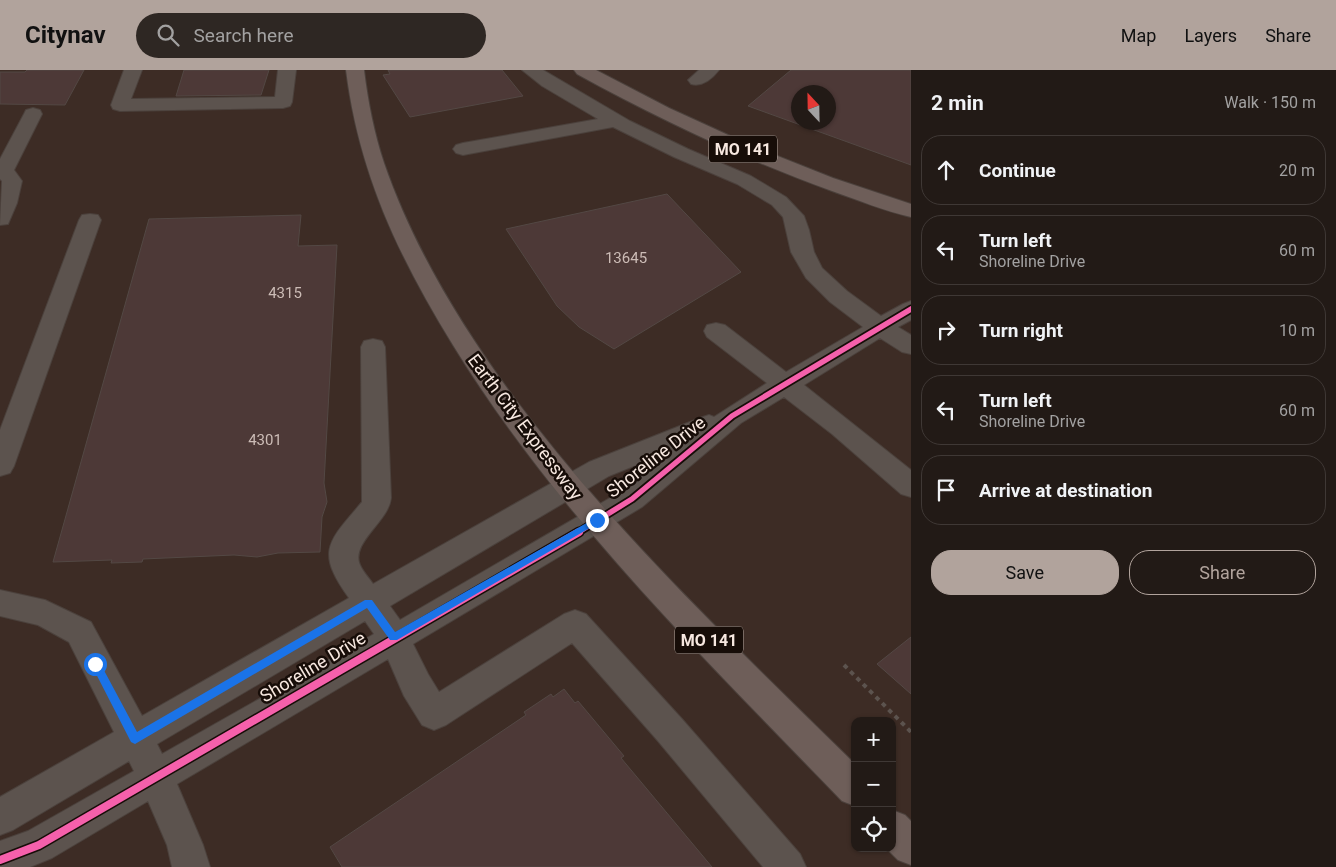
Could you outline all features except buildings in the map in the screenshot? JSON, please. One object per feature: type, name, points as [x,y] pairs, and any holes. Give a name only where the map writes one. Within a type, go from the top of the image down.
[{"type":"highway","name":"Earth City Expressway","points":[[355,70],[362,116],[375,166],[388,203],[406,243],[438,302],[480,370],[515,419],[597,520],[668,598],[851,785]]},
{"type":"highway","name":"MO 141","points":[[583,70],[641,102],[714,137],[829,183],[911,211]]},
{"type":"highway","points":[[896,832],[911,847]]},
{"type":"street","points":[[133,70],[120,105],[283,102],[287,70]]},
{"type":"street","points":[[531,70],[615,121],[664,146],[759,187],[782,203],[794,214],[799,224],[805,259],[816,276],[879,328],[911,346]]},
{"type":"street","points":[[0,218],[8,203],[12,181],[4,170],[33,114]]},
{"type":"street","points":[[464,149],[615,121]]},
{"type":"street","points":[[0,466],[90,220]]},
{"type":"street","name":"Shoreline Drive","points":[[0,860],[39,845],[632,499],[732,416],[911,309]]},
{"type":"street","points":[[716,331],[841,428],[911,486]]},
{"type":"street","points":[[373,347],[376,506],[347,541],[342,558],[345,568],[394,637],[416,685],[434,714],[575,624],[670,730],[787,867]]},
{"type":"street","name":"Shoreline Drive","points":[[0,817],[599,469],[732,416]]},
{"type":"street","points":[[0,603],[44,613],[80,632],[156,778],[185,845],[191,867]]},
{"type":"path","points":[[844,665],[911,732]]},
{"type":"shaded area","points":[[0,70],[911,70],[911,867],[0,867]]},
{"type":"cycle path","points":[[0,860],[39,845],[577,533],[632,499],[732,416],[911,309]]},
{"type":"route","points":[[95,664],[135,739],[369,603],[394,637],[597,520]]}]
